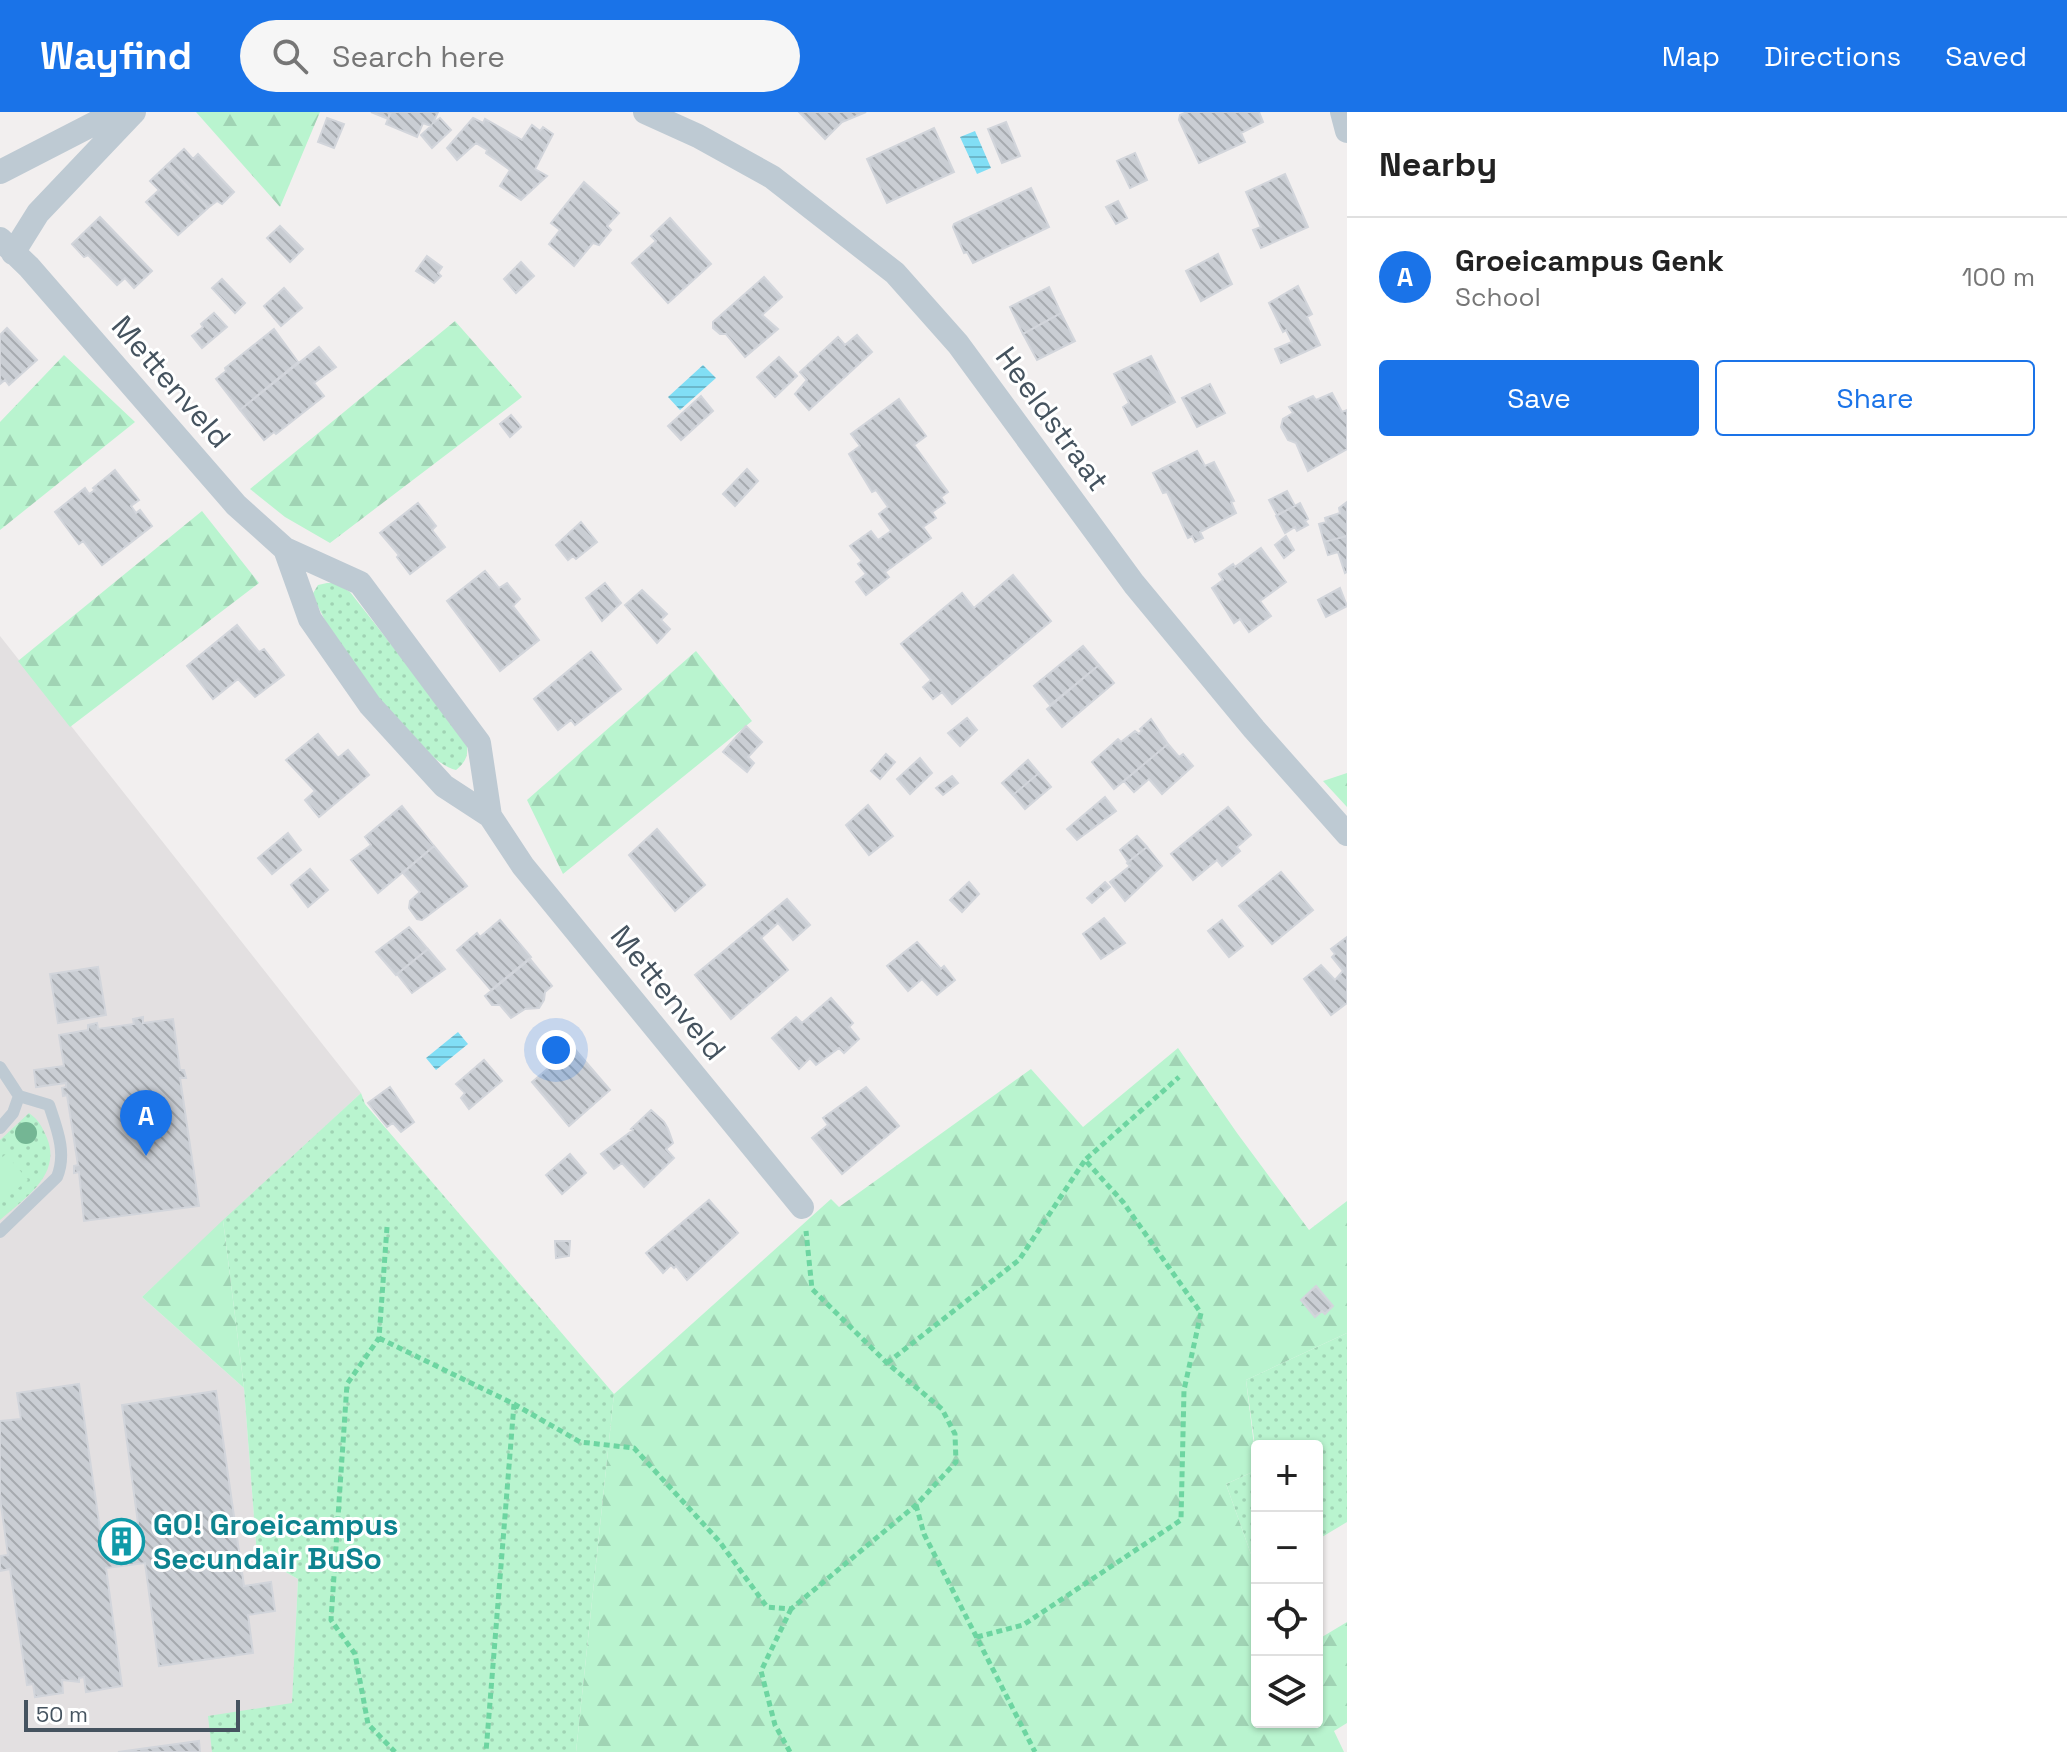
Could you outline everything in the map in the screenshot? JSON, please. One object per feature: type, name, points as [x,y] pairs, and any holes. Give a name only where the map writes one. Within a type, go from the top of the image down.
[{"type":"street","name":"Mettenveld","points":[[0,172],[101,120],[133,112]]},
{"type":"street","name":"Mettenveld","points":[[133,112],[7,246],[29,267],[236,505],[285,549],[360,583],[479,743],[490,816]]},
{"type":"street","name":"Heeldstraat","points":[[645,112],[698,136],[772,177],[895,273],[958,344],[1134,584],[1254,729],[1347,834]]},
{"type":"street","points":[[1342,112],[1347,131]]},
{"type":"street","name":"Mettenveld","points":[[285,549],[310,619],[370,705],[444,786],[490,816],[523,866],[802,1207]]},
{"type":"lane","points":[[0,1067],[19,1096],[49,1105],[63,1153],[62,1165],[48,1187],[0,1232]]},
{"type":"lane","points":[[0,1128],[13,1113],[19,1096]]},
{"type":"path","points":[[887,1363],[1019,1260],[1085,1160],[1179,1077]]},
{"type":"path","points":[[977,1637],[1023,1625],[1181,1520],[1184,1390],[1201,1313],[1123,1202],[1085,1160]]},
{"type":"path","points":[[790,1752],[775,1725],[761,1671],[791,1609],[916,1505],[956,1462],[955,1434],[942,1409],[887,1363],[812,1289],[802,1207]]},
{"type":"path","points":[[387,1227],[379,1338],[347,1384],[331,1620],[355,1654],[368,1724],[395,1752]]},
{"type":"path","points":[[379,1338],[514,1404],[580,1442],[634,1448],[719,1541],[767,1607],[791,1609]]},
{"type":"path","points":[[486,1752],[514,1404]]},
{"type":"path","points":[[916,1505],[924,1534],[1035,1752]]},
{"type":"shaded area","points":[[0,636],[361,1093],[142,1297],[244,1388],[257,1556],[298,1579],[290,1752],[0,1752]]},
{"type":"green space","points":[[196,112],[320,112],[280,207]]},
{"type":"green space","points":[[455,321],[522,397],[330,543],[285,517],[250,489]]},
{"type":"green space","points":[[64,355],[135,422],[0,530],[0,422]]},
{"type":"green space","points":[[202,511],[259,583],[70,727],[18,661]]},
{"type":"green space","points":[[336,583],[350,592],[466,740],[466,757],[456,770],[427,752],[410,735],[348,657],[312,595],[318,585]]},
{"type":"green space","points":[[696,651],[752,721],[563,874],[527,800]]},
{"type":"green space","points":[[1347,773],[1347,807],[1323,781]]},
{"type":"green space","points":[[1178,1048],[1309,1230],[1347,1201],[1347,1333],[1246,1380],[1253,1440],[1251,1473],[1226,1484],[1251,1554],[1251,1728],[1323,1728],[1323,1636],[1347,1622],[1347,1723],[1334,1731],[1344,1752],[576,1752],[614,1394],[831,1199],[839,1207],[1031,1069],[1083,1127]]},
{"type":"green space","points":[[361,1093],[365,1104],[614,1394],[576,1752],[212,1752],[208,1716],[292,1703],[298,1579],[257,1556],[244,1388],[223,1220]]},
{"type":"green space","points":[[29,1113],[40,1124],[47,1138],[49,1163],[38,1185],[0,1220],[0,1140]]},
{"type":"green space","points":[[6,1154],[28,1180],[0,1203],[0,1159]]},
{"type":"green space","points":[[223,1220],[244,1388],[142,1297]]},
{"type":"green space","points":[[1347,1333],[1347,1522],[1323,1536],[1323,1440],[1254,1440],[1246,1380]]},
{"type":"green space","points":[[1251,1473],[1251,1554],[1226,1484]]},
{"type":"water","points":[[975,131],[991,168],[977,174],[960,137]]},
{"type":"water","points":[[703,365],[716,378],[680,410],[668,397]]},
{"type":"water","points":[[458,1032],[468,1044],[436,1070],[426,1058]]},
{"type":"building","points":[[371,112],[390,112],[388,119]]},
{"type":"building","points":[[391,112],[438,112],[433,123],[440,118],[451,130],[432,148],[421,135],[431,126],[423,123],[417,137],[386,124]]},
{"type":"building","points":[[799,112],[866,112],[842,122],[825,139]]},
{"type":"building","points":[[1187,112],[1259,112],[1263,122],[1241,133],[1245,142],[1199,163],[1179,120],[1180,115]]},
{"type":"building","points":[[327,118],[344,124],[334,148],[318,142]]},
{"type":"building","points":[[473,118],[483,123],[485,119],[522,140],[532,125],[540,131],[543,127],[553,134],[535,169],[547,176],[521,200],[500,186],[510,170],[486,153],[487,150],[476,143],[457,160],[447,148]]},
{"type":"building","points":[[1006,122],[1020,156],[1002,163],[988,129]]},
{"type":"building","points":[[934,128],[954,172],[887,203],[867,159]]},
{"type":"building","points":[[184,149],[193,159],[198,154],[234,192],[222,204],[217,201],[208,208],[167,165]]},
{"type":"building","points":[[1135,153],[1147,180],[1130,188],[1117,161]]},
{"type":"building","points":[[167,165],[208,208],[178,235],[146,202],[159,190],[150,181]]},
{"type":"building","points":[[1285,174],[1308,227],[1261,248],[1253,230],[1261,227],[1246,192]]},
{"type":"building","points":[[584,182],[619,213],[607,226],[611,230],[599,245],[593,243],[574,266],[549,244],[560,230],[551,223]]},
{"type":"building","points":[[1031,188],[1049,227],[973,263],[967,252],[964,253],[954,224]]},
{"type":"building","points":[[1118,201],[1127,218],[1116,224],[1106,207]]},
{"type":"building","points":[[100,217],[152,271],[134,288],[125,278],[117,285],[88,255],[84,257],[72,244]]},
{"type":"building","points":[[670,218],[711,264],[668,303],[632,263],[656,241],[651,236]]},
{"type":"building","points":[[280,226],[303,249],[290,262],[267,238]]},
{"type":"building","points":[[1218,254],[1232,284],[1201,301],[1186,271]]},
{"type":"building","points":[[427,256],[442,267],[438,273],[441,276],[434,283],[416,271]]},
{"type":"building","points":[[521,262],[534,276],[516,293],[504,279]]},
{"type":"building","points":[[764,277],[782,297],[762,315],[778,329],[745,357],[726,334],[720,334],[713,328],[713,322]]},
{"type":"building","points":[[222,279],[245,303],[235,313],[212,288]]},
{"type":"building","points":[[1298,286],[1312,314],[1307,317],[1320,345],[1281,363],[1275,349],[1292,342],[1286,330],[1283,332],[1269,303]]},
{"type":"building","points":[[1049,287],[1061,313],[1023,334],[1010,307]]},
{"type":"building","points":[[284,288],[302,308],[281,326],[264,306]]},
{"type":"building","points":[[214,313],[227,327],[202,348],[192,336]]},
{"type":"building","points":[[1061,313],[1075,341],[1037,360],[1023,334]]},
{"type":"building","points":[[7,328],[37,360],[9,385],[5,380],[0,384],[0,335]]},
{"type":"building","points":[[274,329],[298,362],[240,410],[216,379],[226,371],[225,368]]},
{"type":"building","points":[[857,335],[872,352],[809,410],[795,394],[807,380],[800,372],[838,337],[845,345]]},
{"type":"building","points":[[319,347],[336,367],[314,383],[324,396],[264,440],[240,410]]},
{"type":"building","points":[[1151,356],[1175,402],[1132,425],[1123,407],[1129,403],[1114,374]]},
{"type":"building","points":[[779,357],[797,376],[775,397],[757,377]]},
{"type":"building","points":[[1210,384],[1225,413],[1197,427],[1182,398]]},
{"type":"building","points":[[1332,393],[1342,412],[1347,410],[1347,449],[1308,471],[1296,443],[1288,440],[1281,427],[1283,419],[1293,413],[1289,407],[1313,396],[1316,400]]},
{"type":"building","points":[[701,396],[713,411],[681,440],[668,426]]},
{"type":"building","points":[[899,399],[926,436],[914,445],[948,492],[941,497],[945,503],[932,512],[936,518],[923,527],[931,538],[885,572],[889,577],[866,595],[856,582],[866,574],[858,564],[862,561],[850,546],[871,531],[878,540],[891,531],[879,514],[888,507],[876,490],[872,492],[849,454],[860,446],[851,434]]},
{"type":"building","points":[[511,415],[521,427],[510,437],[500,424]]},
{"type":"building","points":[[1197,451],[1205,466],[1214,462],[1234,501],[1231,502],[1236,513],[1200,532],[1203,538],[1195,542],[1192,536],[1188,538],[1167,492],[1163,493],[1153,473]]},
{"type":"building","points":[[747,469],[758,481],[735,506],[723,494]]},
{"type":"building","points":[[115,470],[139,500],[131,506],[136,513],[140,510],[152,526],[102,565],[83,541],[79,544],[55,512],[85,488],[89,494],[95,490],[93,488]]},
{"type":"building","points":[[1287,491],[1295,506],[1277,515],[1269,500]]},
{"type":"building","points":[[1347,502],[1347,536],[1324,542],[1319,524],[1326,522],[1325,518],[1340,513],[1339,508]]},
{"type":"building","points":[[418,503],[436,526],[432,530],[445,547],[410,574],[380,533]]},
{"type":"building","points":[[1300,503],[1308,525],[1285,533],[1276,516]]},
{"type":"building","points":[[581,522],[597,542],[576,559],[573,556],[568,560],[556,545]]},
{"type":"building","points":[[1286,536],[1294,550],[1284,558],[1275,545]]},
{"type":"building","points":[[1347,536],[1345,573],[1338,552],[1328,555],[1324,542]]},
{"type":"building","points":[[1261,548],[1286,582],[1260,601],[1271,616],[1249,632],[1240,619],[1234,623],[1212,588],[1223,580],[1219,574],[1233,564],[1235,567]]},
{"type":"building","points":[[485,571],[499,588],[507,583],[520,599],[513,606],[539,640],[500,671],[447,601]]},
{"type":"building","points":[[1013,575],[1051,621],[952,704],[942,692],[933,699],[923,687],[931,680],[901,644],[962,593],[974,608]]},
{"type":"building","points":[[605,583],[621,603],[602,621],[586,598]]},
{"type":"building","points":[[1340,588],[1347,606],[1326,617],[1318,600]]},
{"type":"building","points":[[642,590],[667,614],[661,620],[670,629],[657,643],[625,605]]},
{"type":"building","points":[[237,625],[259,652],[264,649],[284,675],[255,697],[238,679],[213,699],[187,666]]},
{"type":"building","points":[[1083,646],[1099,665],[1050,705],[1034,686]]},
{"type":"building","points":[[591,652],[621,689],[575,725],[571,720],[558,730],[534,699]]},
{"type":"building","points":[[1099,665],[1114,683],[1062,727],[1047,709]]},
{"type":"building","points":[[967,718],[977,730],[960,746],[948,733]]},
{"type":"building","points":[[1151,719],[1168,744],[1114,789],[1092,762],[1118,739],[1121,742],[1135,731],[1139,734]]},
{"type":"building","points":[[746,726],[762,742],[748,757],[754,763],[747,772],[723,752]]},
{"type":"building","points":[[318,734],[338,758],[348,750],[369,775],[319,817],[305,800],[315,791],[286,760]]},
{"type":"building","points":[[1168,744],[1179,757],[1183,754],[1193,766],[1162,794],[1149,779],[1134,792],[1124,781]]},
{"type":"building","points":[[886,754],[895,762],[880,779],[871,771]]},
{"type":"building","points":[[920,758],[932,773],[910,794],[897,779]]},
{"type":"building","points":[[1028,760],[1039,773],[1013,795],[1002,783]]},
{"type":"building","points":[[1039,773],[1051,787],[1025,809],[1013,795]]},
{"type":"building","points":[[952,776],[958,783],[943,795],[936,788]]},
{"type":"building","points":[[1105,797],[1116,811],[1077,840],[1067,829]]},
{"type":"building","points":[[868,805],[893,836],[869,855],[846,825]]},
{"type":"building","points":[[402,806],[434,846],[378,893],[351,860],[371,845],[365,837]]},
{"type":"building","points":[[1228,807],[1251,835],[1237,847],[1240,851],[1222,866],[1217,860],[1193,880],[1171,854]]},
{"type":"building","points":[[657,829],[705,885],[675,911],[629,855]]},
{"type":"building","points":[[288,833],[301,850],[272,874],[258,858]]},
{"type":"building","points":[[1137,836],[1147,847],[1128,862],[1120,850]]},
{"type":"building","points":[[434,846],[467,886],[422,920],[417,919],[409,908],[410,901],[420,892],[403,873]]},
{"type":"building","points":[[1147,847],[1162,866],[1125,901],[1110,882]]},
{"type":"building","points":[[310,869],[328,890],[308,907],[291,885]]},
{"type":"building","points":[[1281,872],[1313,910],[1272,944],[1239,906]]},
{"type":"building","points":[[969,882],[979,894],[962,912],[950,900]]},
{"type":"building","points":[[1105,882],[1110,887],[1092,903],[1087,898]]},
{"type":"building","points":[[787,899],[810,925],[793,940],[778,923],[761,938],[788,970],[731,1019],[695,975]]},
{"type":"building","points":[[1104,918],[1125,943],[1101,959],[1083,934]]},
{"type":"building","points":[[500,920],[531,957],[491,990],[457,950],[477,933],[480,937]]},
{"type":"building","points":[[1222,920],[1243,946],[1229,957],[1208,931]]},
{"type":"building","points":[[409,927],[428,949],[396,975],[376,952]]},
{"type":"building","points":[[1347,937],[1347,1003],[1331,1015],[1304,979],[1321,965],[1335,980],[1343,971],[1332,957],[1335,954],[1331,949]]},
{"type":"building","points":[[917,942],[955,980],[937,995],[922,979],[908,991],[887,966]]},
{"type":"building","points":[[428,949],[445,969],[412,993],[397,974]]},
{"type":"building","points":[[530,959],[552,986],[545,992],[539,1008],[525,1009],[511,1018],[500,1005],[492,1005],[485,996]]},
{"type":"building","points":[[98,967],[106,1015],[58,1023],[50,974]]},
{"type":"building","points":[[831,998],[853,1023],[849,1027],[859,1039],[844,1053],[839,1048],[816,1065],[810,1058],[799,1069],[772,1038],[796,1017],[802,1023]]},
{"type":"building","points":[[143,1017],[143,1023],[173,1019],[180,1070],[184,1070],[186,1078],[180,1078],[199,1206],[84,1221],[79,1172],[74,1173],[74,1166],[78,1165],[67,1095],[63,1096],[62,1088],[66,1087],[66,1083],[36,1087],[34,1070],[64,1066],[59,1035],[88,1030],[88,1025],[97,1023],[98,1029],[134,1024],[133,1019]]},
{"type":"building","points":[[573,1047],[610,1090],[569,1126],[532,1082]]},
{"type":"building","points":[[484,1060],[502,1081],[469,1109],[461,1098],[465,1093],[456,1084]]},
{"type":"building","points":[[390,1087],[414,1122],[401,1132],[393,1123],[387,1127],[368,1103]]},
{"type":"building","points":[[866,1087],[899,1126],[842,1174],[812,1138],[828,1125],[823,1118]]},
{"type":"building","points":[[651,1110],[668,1129],[673,1143],[666,1149],[674,1158],[644,1187],[622,1163],[614,1169],[601,1154],[633,1130]]},
{"type":"building","points":[[570,1154],[586,1173],[562,1194],[546,1175]]},
{"type":"building","points":[[709,1200],[738,1233],[687,1280],[676,1266],[671,1265],[663,1273],[646,1253]]},
{"type":"building","points":[[555,1241],[570,1241],[569,1256],[556,1258]]},
{"type":"building","points":[[1316,1286],[1333,1306],[1325,1314],[1322,1311],[1315,1317],[1301,1300]]},
{"type":"building","name":"GO! Groeicampus Secundair BuSo","points":[[79,1384],[100,1529],[138,1523],[122,1405],[216,1391],[244,1586],[271,1582],[275,1611],[248,1615],[253,1653],[159,1666],[145,1563],[106,1568],[122,1686],[86,1692],[84,1677],[79,1678],[79,1682],[62,1680],[63,1693],[35,1697],[33,1684],[27,1685],[10,1569],[0,1571],[0,1556],[8,1555],[0,1498],[0,1421],[21,1419],[17,1393]]},
{"type":"building","points":[[199,1741],[200,1752],[118,1752]]},
{"type":"place","name":"Groeicampus Genk","points":[[146,1156]]},
{"type":"place","name":"GO! Groeicampus Secundair BuSo","points":[[122,1542]]}]
